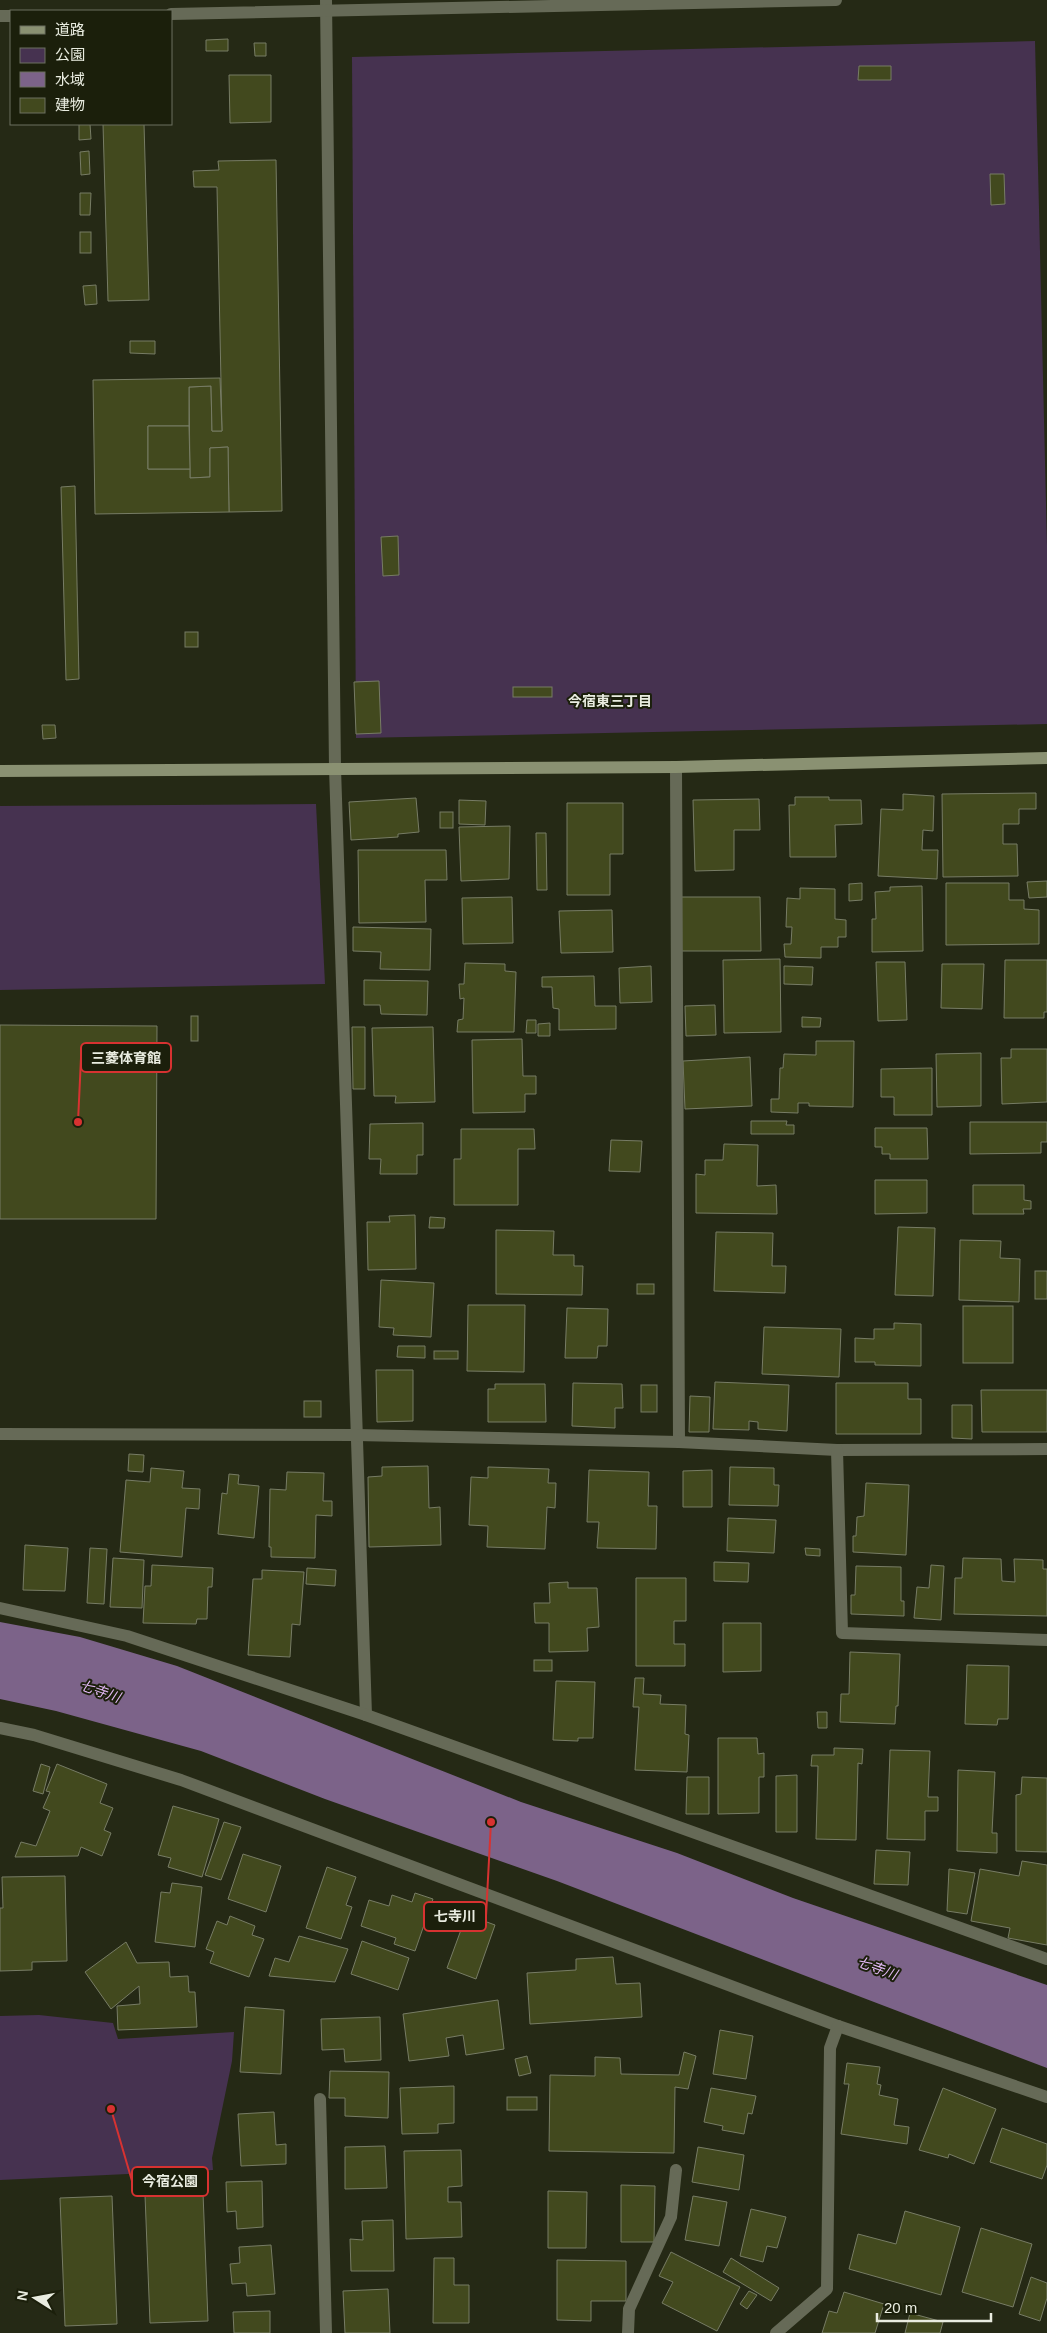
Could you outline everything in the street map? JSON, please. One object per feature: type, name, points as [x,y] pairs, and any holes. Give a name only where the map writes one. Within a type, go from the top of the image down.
[{"type":"street","points":[[172,14],[326,6],[836,0]]},
{"type":"street","points":[[326,6],[335,768],[366,1715]]},
{"type":"street","points":[[0,770],[676,767],[1047,758]]},
{"type":"street","points":[[676,767],[679,1442]]},
{"type":"street","points":[[0,1434],[356,1435],[679,1442],[837,1450],[1047,1449]]},
{"type":"street","points":[[837,1450],[842,1633],[1047,1640]]},
{"type":"street","points":[[0,1608],[127,1636],[366,1715],[1047,1959]]},
{"type":"street","points":[[0,1728],[34,1735],[181,1780],[838,2026],[1047,2097]]},
{"type":"street","points":[[776,2333],[827,2289],[830,2048],[838,2026]]},
{"type":"street","points":[[320,2099],[326,2333]]},
{"type":"street","points":[[628,2333],[629,2309],[671,2217],[676,2170]]},
{"type":"green space","points":[[1035,41],[1047,546],[1047,724],[356,738],[352,57]]},
{"type":"green space","points":[[316,804],[325,984],[0,990],[0,806]]},
{"type":"green space","points":[[39,2015],[113,2023],[118,2039],[234,2032],[232,2061],[212,2158],[213,2170],[0,2180],[0,2016]]},
{"type":"water","points":[[0,1622],[80,1637],[177,1666],[521,1802],[677,1853],[793,1898],[1047,1985],[1047,2068],[557,1881],[325,1799],[201,1751],[56,1711],[0,1699]]},
{"type":"building","points":[[228,39],[228,51],[206,51],[206,40]]},
{"type":"building","points":[[254,43],[266,43],[266,56],[255,56]]},
{"type":"building","points":[[859,66],[891,66],[891,80],[858,80]]},
{"type":"building","points":[[229,75],[271,75],[271,122],[230,123]]},
{"type":"building","points":[[79,125],[90,125],[91,139],[79,140]]},
{"type":"building","points":[[103,125],[144,125],[149,300],[108,301]]},
{"type":"building","points":[[89,151],[90,174],[81,175],[80,152]]},
{"type":"building","points":[[276,160],[282,511],[229,512],[228,447],[210,448],[210,477],[190,478],[189,387],[211,386],[212,431],[222,431],[217,187],[194,187],[193,171],[219,170],[218,161]]},
{"type":"building","points":[[990,174],[1004,174],[1005,204],[991,205]]},
{"type":"building","points":[[80,193],[91,193],[90,215],[80,215]]},
{"type":"building","points":[[80,232],[91,232],[91,253],[80,253]]},
{"type":"building","points":[[96,285],[97,304],[85,305],[83,286]]},
{"type":"building","points":[[130,341],[155,341],[155,354],[130,353]]},
{"type":"building","points":[[220,378],[222,431],[212,431],[211,386],[189,387],[189,426],[148,426],[148,469],[190,469],[190,478],[210,477],[210,448],[228,447],[229,512],[95,514],[93,380]]},
{"type":"building","points":[[148,426],[189,426],[190,469],[148,469]]},
{"type":"building","points":[[75,486],[79,679],[66,680],[61,487]]},
{"type":"building","points":[[398,536],[399,575],[383,576],[381,537]]},
{"type":"building","points":[[185,632],[198,632],[198,647],[185,647]]},
{"type":"building","points":[[379,681],[381,733],[356,734],[354,682]]},
{"type":"building","points":[[513,687],[552,687],[552,697],[513,697]]},
{"type":"building","points":[[42,725],[55,725],[56,738],[43,739]]},
{"type":"building","points":[[1036,793],[1036,809],[1019,809],[1019,824],[1003,824],[1003,844],[1017,844],[1018,876],[943,877],[942,794]]},
{"type":"building","points":[[903,794],[934,796],[933,831],[923,830],[922,850],[938,850],[937,879],[878,876],[881,809],[903,810]]},
{"type":"building","points":[[795,797],[829,797],[829,800],[861,800],[862,824],[835,825],[836,857],[790,857],[789,805],[795,805]]},
{"type":"building","points":[[416,798],[419,832],[398,834],[398,837],[351,840],[349,802]]},
{"type":"building","points":[[759,799],[760,830],[734,830],[734,870],[695,871],[693,800]]},
{"type":"building","points":[[459,800],[486,801],[485,825],[459,824]]},
{"type":"building","points":[[567,803],[623,803],[623,854],[610,854],[610,895],[567,895]]},
{"type":"building","points":[[440,812],[453,812],[453,828],[440,828]]},
{"type":"building","points":[[510,826],[509,879],[461,881],[459,827]]},
{"type":"building","points":[[536,833],[546,833],[547,890],[537,890]]},
{"type":"building","points":[[358,850],[446,850],[447,880],[425,880],[426,922],[359,923]]},
{"type":"building","points":[[1047,881],[1047,897],[1029,898],[1027,882]]},
{"type":"building","points":[[862,883],[862,900],[849,901],[849,884]]},
{"type":"building","points":[[946,883],[1009,883],[1009,900],[1024,900],[1024,909],[1039,910],[1039,944],[946,945]]},
{"type":"building","points":[[922,886],[923,951],[872,952],[872,919],[876,919],[875,892],[890,891],[890,887]]},
{"type":"building","points":[[800,888],[835,889],[835,919],[846,920],[846,937],[838,937],[838,947],[821,947],[821,958],[785,957],[784,944],[791,944],[792,927],[786,927],[787,898],[800,899]]},
{"type":"building","points":[[512,897],[513,943],[463,944],[462,898]]},
{"type":"building","points":[[680,897],[760,897],[761,951],[681,951]]},
{"type":"building","points":[[612,910],[613,952],[561,953],[559,911]]},
{"type":"building","points":[[353,927],[431,929],[430,970],[380,969],[381,952],[353,951]]},
{"type":"building","points":[[780,959],[781,1032],[724,1033],[723,960]]},
{"type":"building","points":[[1005,960],[1047,960],[1047,1012],[1044,1012],[1044,1018],[1004,1018]]},
{"type":"building","points":[[876,962],[905,962],[907,1020],[878,1021]]},
{"type":"building","points":[[465,963],[505,964],[505,971],[516,972],[514,1032],[457,1032],[458,1020],[463,1019],[464,998],[460,999],[459,984],[464,984]]},
{"type":"building","points":[[942,964],[984,964],[982,1009],[941,1008]]},
{"type":"building","points":[[651,966],[652,1002],[620,1003],[619,968]]},
{"type":"building","points":[[784,966],[813,967],[812,985],[784,984]]},
{"type":"building","points":[[594,976],[595,1006],[616,1006],[616,1029],[559,1030],[559,1009],[553,1008],[552,987],[542,987],[542,977]]},
{"type":"building","points":[[364,980],[428,981],[427,1015],[381,1014],[380,1005],[364,1005]]},
{"type":"building","points":[[715,1005],[716,1035],[686,1036],[685,1006]]},
{"type":"building","points":[[191,1016],[198,1016],[198,1041],[191,1041]]},
{"type":"building","points":[[802,1017],[821,1018],[820,1027],[802,1027]]},
{"type":"building","points":[[527,1020],[536,1020],[536,1033],[526,1033]]},
{"type":"building","points":[[550,1023],[550,1036],[538,1036],[538,1024]]},
{"type":"building","points":[[0,1025],[157,1026],[156,1219],[0,1219]]},
{"type":"building","points":[[352,1027],[365,1027],[365,1089],[353,1089]]},
{"type":"building","points":[[433,1027],[435,1102],[395,1103],[396,1096],[374,1096],[372,1028]]},
{"type":"building","points":[[522,1039],[523,1076],[536,1076],[536,1094],[525,1094],[525,1112],[473,1113],[472,1040]]},
{"type":"building","points":[[816,1041],[854,1041],[853,1107],[809,1106],[809,1103],[798,1103],[798,1113],[771,1112],[771,1099],[779,1099],[780,1068],[783,1068],[784,1054],[816,1055]]},
{"type":"building","points":[[1011,1049],[1047,1049],[1047,1102],[1002,1104],[1001,1058],[1011,1058]]},
{"type":"building","points":[[981,1053],[981,1106],[937,1107],[936,1054]]},
{"type":"building","points":[[750,1057],[752,1106],[685,1109],[683,1061]]},
{"type":"building","points":[[932,1068],[932,1115],[894,1115],[894,1097],[881,1097],[881,1069]]},
{"type":"building","points":[[751,1121],[787,1121],[786,1125],[794,1125],[794,1134],[751,1134]]},
{"type":"building","points":[[970,1122],[1047,1122],[1047,1142],[1041,1142],[1041,1153],[970,1154]]},
{"type":"building","points":[[423,1123],[423,1155],[417,1155],[417,1174],[380,1174],[381,1159],[369,1159],[370,1124]]},
{"type":"building","points":[[875,1128],[927,1128],[928,1159],[890,1159],[890,1154],[882,1154],[882,1147],[875,1147]]},
{"type":"building","points":[[461,1129],[534,1129],[535,1149],[518,1149],[518,1205],[454,1205],[454,1159],[461,1159]]},
{"type":"building","points":[[611,1140],[642,1141],[640,1172],[609,1171]]},
{"type":"building","points":[[724,1144],[758,1145],[757,1186],[776,1185],[777,1214],[696,1213],[696,1174],[705,1175],[705,1160],[723,1160]]},
{"type":"building","points":[[875,1180],[927,1180],[927,1213],[875,1214]]},
{"type":"building","points":[[973,1185],[1024,1185],[1024,1200],[1031,1201],[1031,1209],[1023,1209],[1024,1214],[973,1214]]},
{"type":"building","points":[[415,1215],[416,1269],[368,1270],[367,1222],[390,1222],[389,1216]]},
{"type":"building","points":[[430,1217],[445,1218],[444,1228],[429,1228]]},
{"type":"building","points":[[898,1227],[935,1228],[933,1296],[895,1295]]},
{"type":"building","points":[[496,1230],[554,1231],[553,1255],[574,1255],[574,1266],[583,1266],[582,1295],[496,1294]]},
{"type":"building","points":[[716,1232],[773,1233],[772,1266],[786,1266],[785,1293],[714,1291]]},
{"type":"building","points":[[960,1240],[1001,1241],[1000,1258],[1020,1259],[1019,1302],[959,1300]]},
{"type":"building","points":[[1035,1271],[1047,1271],[1047,1299],[1035,1299]]},
{"type":"building","points":[[381,1280],[434,1283],[431,1337],[393,1335],[394,1328],[379,1327]]},
{"type":"building","points":[[637,1284],[654,1284],[654,1294],[637,1294]]},
{"type":"building","points":[[468,1305],[525,1305],[524,1372],[467,1371]]},
{"type":"building","points":[[963,1306],[1013,1306],[1013,1363],[963,1363]]},
{"type":"building","points":[[567,1308],[608,1309],[607,1346],[598,1346],[597,1358],[565,1358]]},
{"type":"building","points":[[894,1323],[921,1324],[921,1366],[875,1365],[875,1362],[855,1362],[855,1338],[874,1339],[874,1329],[894,1329]]},
{"type":"building","points":[[764,1327],[841,1329],[839,1377],[762,1374]]},
{"type":"building","points":[[398,1346],[425,1346],[425,1358],[397,1357]]},
{"type":"building","points":[[434,1351],[458,1351],[458,1359],[434,1359]]},
{"type":"building","points":[[376,1370],[413,1370],[413,1421],[377,1422]]},
{"type":"building","points":[[715,1382],[789,1385],[787,1431],[758,1429],[758,1422],[749,1421],[749,1430],[713,1429]]},
{"type":"building","points":[[573,1383],[622,1384],[623,1408],[615,1408],[615,1428],[572,1426]]},
{"type":"building","points":[[836,1383],[908,1383],[908,1399],[921,1399],[921,1434],[836,1434]]},
{"type":"building","points":[[495,1384],[545,1384],[546,1422],[488,1422],[488,1389],[495,1389]]},
{"type":"building","points":[[641,1385],[657,1385],[657,1412],[641,1412]]},
{"type":"building","points":[[981,1390],[1047,1390],[1047,1432],[982,1432]]},
{"type":"building","points":[[690,1396],[710,1397],[709,1432],[689,1432]]},
{"type":"building","points":[[304,1401],[321,1401],[321,1417],[304,1417]]},
{"type":"building","points":[[952,1405],[972,1405],[972,1439],[952,1438]]},
{"type":"building","points":[[129,1454],[144,1455],[143,1472],[128,1471]]},
{"type":"building","points":[[428,1466],[429,1508],[440,1507],[441,1545],[369,1547],[368,1477],[382,1476],[382,1467]]},
{"type":"building","points":[[488,1467],[549,1469],[548,1483],[556,1483],[555,1508],[547,1507],[545,1549],[487,1547],[488,1526],[469,1525],[471,1477],[488,1478]]},
{"type":"building","points":[[730,1467],[774,1468],[774,1485],[779,1485],[778,1506],[729,1505]]},
{"type":"building","points":[[151,1468],[184,1471],[182,1488],[200,1489],[199,1509],[186,1508],[182,1557],[120,1552],[126,1480],[150,1482]]},
{"type":"building","points":[[589,1470],[649,1472],[648,1506],[657,1506],[656,1549],[597,1548],[599,1522],[587,1522]]},
{"type":"building","points":[[712,1470],[712,1507],[683,1507],[683,1471]]},
{"type":"building","points":[[287,1472],[324,1473],[323,1501],[332,1501],[332,1516],[316,1515],[315,1558],[271,1557],[271,1547],[269,1547],[270,1489],[286,1490]]},
{"type":"building","points":[[229,1474],[239,1475],[238,1484],[259,1486],[254,1538],[218,1534],[222,1493],[227,1494]]},
{"type":"building","points":[[866,1483],[909,1485],[906,1555],[853,1552],[853,1536],[856,1536],[857,1517],[864,1516]]},
{"type":"building","points":[[728,1518],[776,1520],[774,1553],[727,1551]]},
{"type":"building","points":[[25,1545],[68,1548],[65,1591],[23,1590]]},
{"type":"building","points":[[90,1548],[107,1549],[104,1604],[87,1603]]},
{"type":"building","points":[[805,1548],[820,1549],[820,1556],[806,1555]]},
{"type":"building","points":[[113,1558],[144,1560],[142,1608],[110,1607]]},
{"type":"building","points":[[963,1558],[1001,1559],[1002,1581],[1015,1582],[1014,1559],[1043,1560],[1043,1569],[1047,1569],[1047,1616],[954,1614],[955,1578],[962,1578]]},
{"type":"building","points":[[714,1562],[749,1563],[748,1582],[714,1581]]},
{"type":"building","points":[[152,1565],[213,1568],[212,1587],[208,1587],[207,1619],[197,1619],[196,1624],[143,1623],[145,1586],[151,1586]]},
{"type":"building","points":[[931,1565],[944,1566],[941,1620],[914,1618],[917,1587],[929,1588]]},
{"type":"building","points":[[856,1566],[901,1567],[901,1601],[904,1601],[904,1616],[851,1614],[851,1595],[855,1595]]},
{"type":"building","points":[[307,1568],[336,1570],[335,1586],[306,1584]]},
{"type":"building","points":[[262,1570],[304,1572],[300,1625],[292,1624],[290,1657],[248,1655],[253,1579],[262,1579]]},
{"type":"building","points":[[636,1578],[686,1578],[686,1621],[674,1621],[674,1644],[685,1644],[685,1666],[636,1666]]},
{"type":"building","points":[[568,1582],[568,1588],[597,1588],[599,1627],[587,1628],[588,1651],[549,1652],[549,1623],[535,1623],[534,1603],[550,1603],[549,1583]]},
{"type":"building","points":[[723,1623],[761,1623],[761,1671],[723,1672]]},
{"type":"building","points":[[850,1652],[900,1654],[898,1706],[896,1706],[895,1724],[840,1722],[841,1694],[849,1694]]},
{"type":"building","points":[[534,1660],[552,1660],[552,1671],[534,1671]]},
{"type":"building","points":[[967,1665],[1009,1666],[1008,1719],[998,1719],[997,1725],[965,1724]]},
{"type":"building","points":[[635,1678],[644,1678],[643,1694],[661,1695],[660,1704],[686,1705],[685,1734],[689,1735],[687,1772],[635,1770],[639,1707],[633,1707]]},
{"type":"building","points":[[556,1681],[595,1682],[593,1738],[578,1738],[578,1741],[553,1740]]},
{"type":"building","points":[[817,1712],[827,1712],[827,1728],[818,1728]]},
{"type":"building","points":[[718,1738],[757,1738],[758,1754],[764,1753],[764,1777],[759,1777],[759,1813],[718,1814]]},
{"type":"building","points":[[834,1748],[863,1749],[862,1764],[858,1763],[856,1840],[816,1839],[818,1766],[811,1766],[812,1755],[834,1755]]},
{"type":"building","points":[[890,1750],[930,1751],[928,1797],[938,1797],[938,1811],[925,1811],[925,1840],[887,1839]]},
{"type":"building","points":[[41,1764],[50,1767],[43,1794],[33,1791]]},
{"type":"building","points":[[57,1764],[107,1784],[100,1803],[113,1808],[104,1830],[111,1833],[102,1856],[81,1847],[78,1856],[15,1857],[21,1842],[36,1846],[50,1811],[43,1808],[50,1792],[46,1791]]},
{"type":"building","points":[[958,1770],[995,1772],[992,1833],[997,1833],[997,1853],[957,1851]]},
{"type":"building","points":[[797,1775],[797,1832],[776,1832],[776,1776]]},
{"type":"building","points":[[687,1777],[709,1777],[709,1814],[686,1814]]},
{"type":"building","points":[[1022,1777],[1047,1778],[1047,1852],[1016,1851],[1016,1795],[1021,1794]]},
{"type":"building","points":[[173,1806],[219,1819],[202,1877],[168,1867],[171,1858],[158,1855]]},
{"type":"building","points":[[224,1822],[241,1827],[221,1880],[205,1875]]},
{"type":"building","points":[[876,1850],[910,1852],[908,1885],[874,1884]]},
{"type":"building","points":[[243,1854],[281,1866],[266,1912],[228,1899]]},
{"type":"building","points":[[1022,1861],[1047,1865],[1047,1945],[1008,1938],[1010,1928],[971,1921],[980,1869],[1019,1876]]},
{"type":"building","points":[[327,1867],[356,1877],[346,1905],[352,1907],[341,1939],[306,1928]]},
{"type":"building","points":[[949,1869],[975,1873],[967,1914],[947,1911]]},
{"type":"building","points":[[65,1876],[67,1961],[32,1962],[32,1970],[0,1971],[0,1908],[3,1908],[2,1877]]},
{"type":"building","points":[[172,1883],[202,1887],[195,1947],[155,1942],[161,1892],[170,1893]]},
{"type":"building","points":[[415,1893],[433,1899],[415,1951],[394,1944],[396,1938],[361,1926],[369,1900],[389,1906],[392,1895],[412,1902]]},
{"type":"building","points":[[230,1916],[255,1926],[252,1935],[264,1939],[249,1977],[210,1963],[214,1952],[206,1949],[217,1921],[227,1925]]},
{"type":"building","points":[[476,1918],[495,1925],[476,1979],[447,1968],[465,1919],[475,1923]]},
{"type":"building","points":[[299,1936],[348,1949],[335,1982],[269,1976],[275,1958],[289,1962]]},
{"type":"building","points":[[362,1941],[409,1958],[398,1990],[351,1974]]},
{"type":"building","points":[[126,1942],[137,1963],[169,1962],[170,1977],[188,1976],[189,1992],[195,1992],[197,2027],[118,2030],[117,2006],[140,2004],[139,1986],[111,2009],[85,1972]]},
{"type":"building","points":[[613,1957],[616,1984],[640,1983],[642,2017],[530,2024],[527,1973],[576,1970],[576,1959]]},
{"type":"building","points":[[498,2000],[504,2049],[466,2055],[463,2035],[446,2038],[449,2056],[409,2061],[403,2014]]},
{"type":"building","points":[[245,2007],[284,2010],[281,2074],[240,2072]]},
{"type":"building","points":[[380,2017],[381,2060],[345,2062],[344,2049],[322,2050],[321,2019]]},
{"type":"building","points":[[720,2030],[753,2036],[746,2079],[713,2074]]},
{"type":"building","points":[[684,2052],[696,2056],[688,2089],[675,2087],[674,2153],[549,2151],[550,2075],[595,2076],[595,2057],[620,2058],[621,2074],[679,2075]]},
{"type":"building","points":[[527,2056],[531,2073],[519,2076],[515,2059]]},
{"type":"building","points":[[847,2063],[880,2067],[877,2084],[881,2085],[879,2095],[898,2099],[894,2125],[909,2127],[907,2144],[841,2134],[849,2084],[844,2084]]},
{"type":"building","points":[[330,2071],[389,2072],[388,2118],[345,2116],[345,2098],[329,2098]]},
{"type":"building","points":[[454,2086],[454,2123],[438,2124],[438,2133],[402,2134],[400,2088]]},
{"type":"building","points":[[711,2088],[756,2096],[752,2114],[748,2113],[744,2134],[722,2130],[723,2126],[704,2122]]},
{"type":"building","points":[[943,2088],[996,2109],[974,2164],[949,2154],[948,2158],[919,2150]]},
{"type":"building","points":[[507,2097],[537,2097],[537,2110],[507,2110]]},
{"type":"building","points":[[274,2112],[276,2145],[286,2144],[286,2164],[241,2166],[238,2114]]},
{"type":"building","points":[[1002,2128],[1047,2144],[1047,2165],[1042,2179],[990,2162]]},
{"type":"building","points":[[385,2146],[387,2188],[345,2189],[345,2147]]},
{"type":"building","points":[[698,2147],[744,2155],[739,2190],[692,2182]]},
{"type":"building","points":[[461,2150],[462,2186],[448,2187],[448,2202],[461,2202],[462,2237],[406,2239],[404,2151]]},
{"type":"building","points":[[262,2181],[263,2227],[237,2229],[236,2211],[227,2212],[226,2182]]},
{"type":"building","points":[[621,2185],[655,2186],[654,2242],[621,2242]]},
{"type":"building","points":[[548,2191],[587,2192],[586,2248],[548,2248]]},
{"type":"building","points":[[203,2193],[208,2321],[150,2323],[145,2195]]},
{"type":"building","points":[[112,2196],[117,2324],[65,2326],[60,2198]]},
{"type":"building","points":[[693,2196],[727,2202],[719,2246],[685,2240]]},
{"type":"building","points":[[751,2209],[786,2217],[777,2248],[767,2246],[763,2262],[740,2256]]},
{"type":"building","points":[[905,2211],[960,2227],[941,2295],[849,2269],[858,2234],[896,2244]]},
{"type":"building","points":[[393,2220],[394,2271],[351,2271],[350,2239],[363,2240],[362,2221]]},
{"type":"building","points":[[981,2228],[1032,2244],[1013,2307],[962,2292]]},
{"type":"building","points":[[271,2245],[275,2294],[247,2296],[246,2283],[232,2284],[230,2264],[240,2263],[239,2247]]},
{"type":"building","points":[[671,2252],[740,2287],[717,2331],[662,2303],[673,2282],[659,2276]]},
{"type":"building","points":[[434,2258],[454,2258],[454,2285],[469,2285],[469,2323],[433,2323]]},
{"type":"building","points":[[731,2258],[779,2288],[771,2301],[723,2272]]},
{"type":"building","points":[[557,2260],[626,2261],[626,2301],[591,2301],[591,2321],[557,2320]]},
{"type":"building","points":[[1031,2277],[1047,2283],[1047,2298],[1040,2321],[1019,2314]]},
{"type":"building","points":[[388,2289],[390,2333],[345,2333],[343,2291]]},
{"type":"building","points":[[749,2291],[757,2295],[747,2309],[740,2304]]},
{"type":"building","points":[[844,2292],[884,2304],[875,2333],[822,2333],[829,2311],[837,2313]]},
{"type":"building","points":[[270,2311],[270,2333],[234,2333],[233,2312]]},
{"type":"building","points":[[910,2313],[943,2322],[940,2333],[905,2333]]},
{"type":"place","name":"三菱体育館","points":[[78,1122]]},
{"type":"place","name":"七寺川","points":[[491,1822]]},
{"type":"place","name":"今宿公園","points":[[111,2109]]},
{"type":"district","name":"今宿東三丁目","points":[[610,701]]}]
